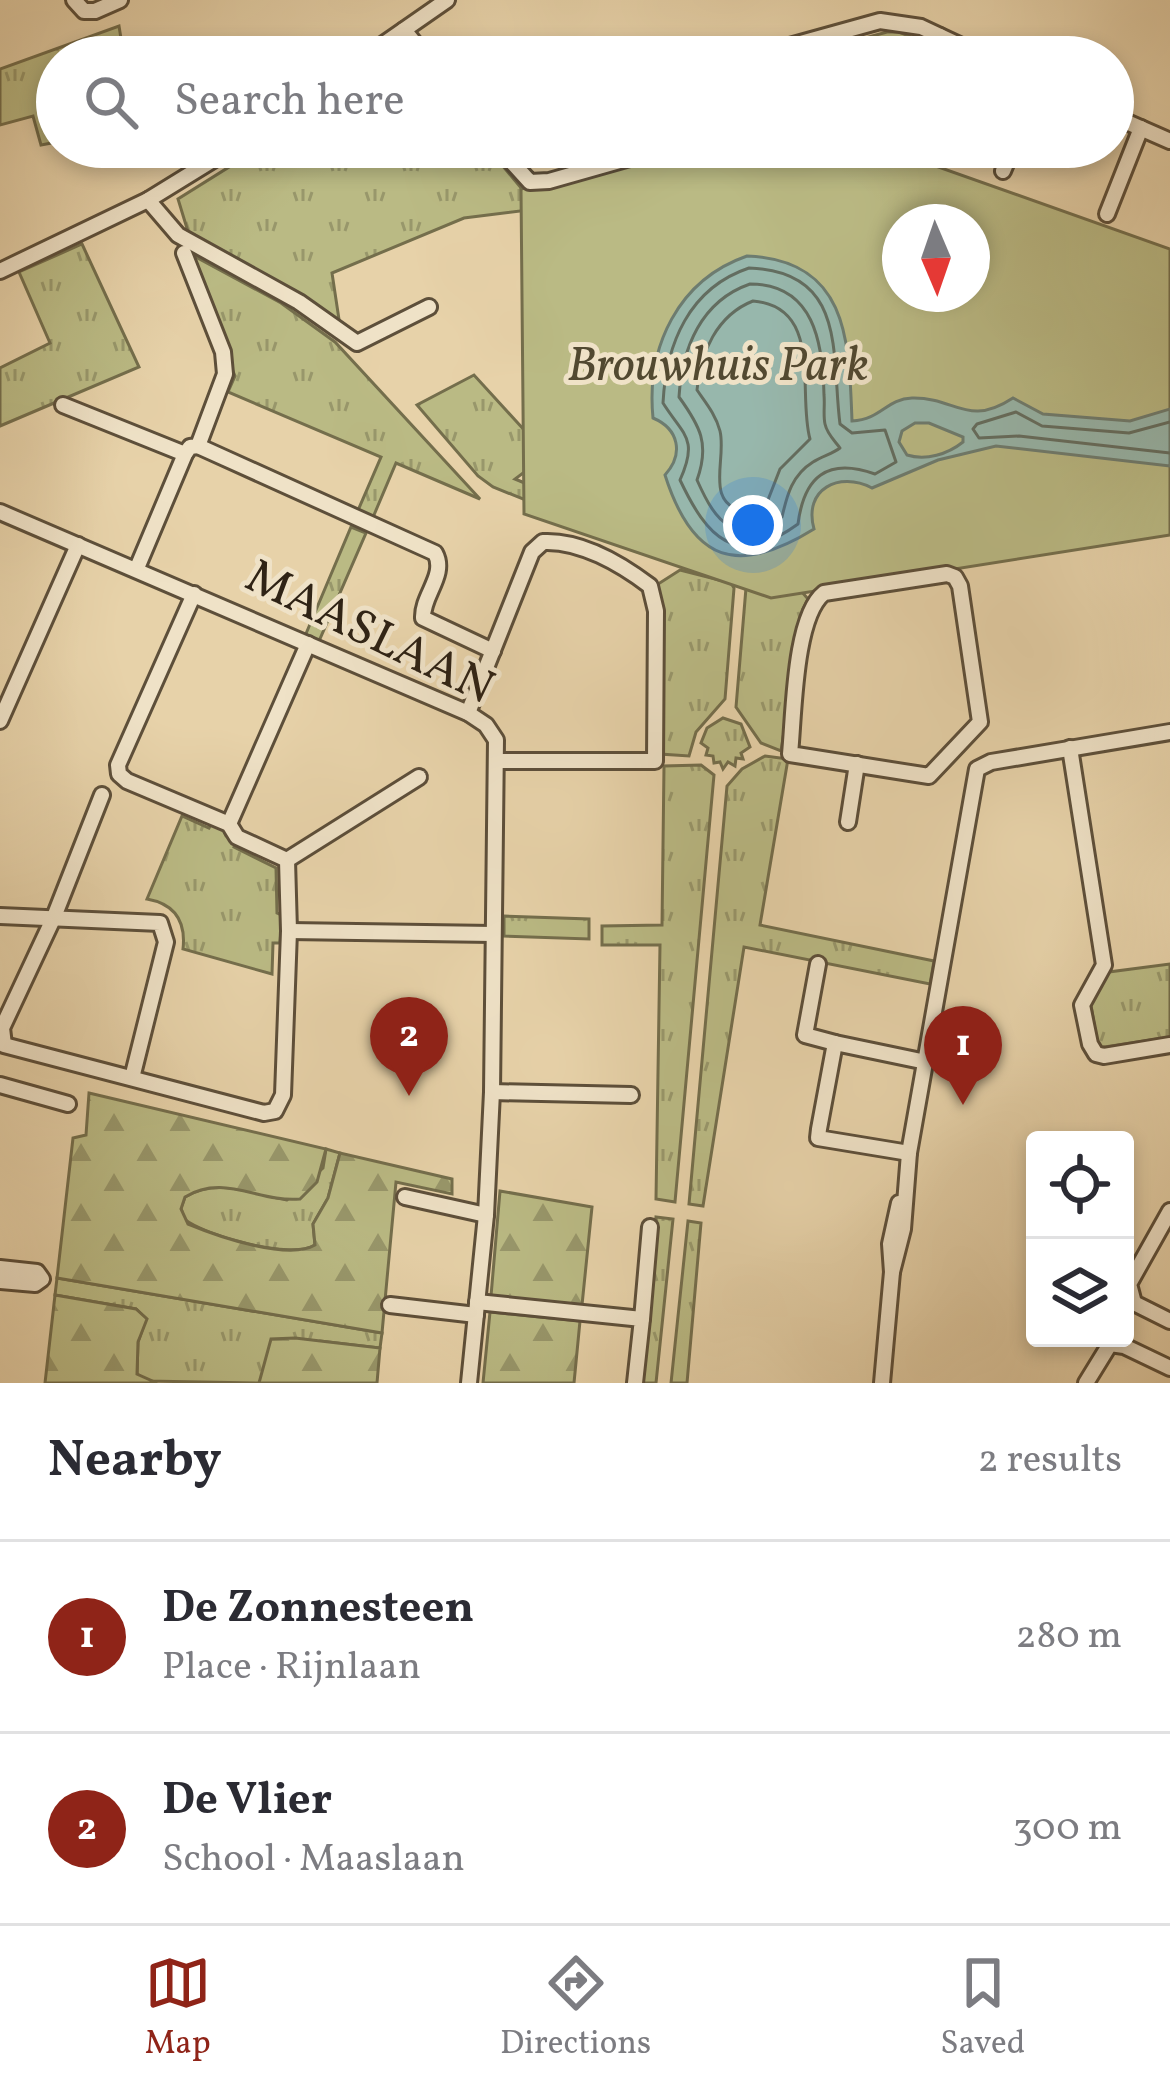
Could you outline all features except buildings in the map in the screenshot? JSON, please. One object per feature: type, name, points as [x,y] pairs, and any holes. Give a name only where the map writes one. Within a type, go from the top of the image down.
[{"type":"street","points":[[74,0],[84,11],[95,11],[120,0]]},
{"type":"street","points":[[395,36],[447,0]]},
{"type":"street","points":[[825,36],[880,21],[921,27],[940,36]]},
{"type":"street","points":[[404,30],[409,36]]},
{"type":"street","points":[[1134,125],[1170,141]]},
{"type":"street","points":[[1134,146],[1141,128]]},
{"type":"street","points":[[0,271],[148,200],[200,168]]},
{"type":"street","points":[[517,168],[530,182],[549,182],[597,168]]},
{"type":"street","points":[[1107,214],[1125,168]]},
{"type":"street","points":[[148,200],[178,235],[299,302],[358,343],[429,307]]},
{"type":"street","points":[[137,568],[225,374],[223,352],[184,253]]},
{"type":"street","points":[[64,404],[192,450],[435,553],[439,573],[423,606],[423,618],[493,651]]},
{"type":"street","name":"MAASLAAN","points":[[0,512],[468,713],[486,725],[496,740],[492,1092],[470,1383]]},
{"type":"street","points":[[468,713],[532,552],[543,542],[560,541],[597,555],[650,586],[656,610],[655,761],[498,761]]},
{"type":"street","points":[[0,721],[77,544]]},
{"type":"street","points":[[947,574],[960,586],[980,722],[959,748],[929,776],[790,754],[809,612],[824,593],[947,574]]},
{"type":"street","points":[[194,594],[118,765],[127,781],[229,824],[237,837],[286,860]]},
{"type":"street","points":[[229,824],[308,644]]},
{"type":"street","points":[[977,769],[991,762],[1170,732]]},
{"type":"street","points":[[959,748],[977,769]]},
{"type":"street","points":[[1070,748],[1104,969],[1082,1005],[1090,1044],[1096,1054],[1104,1056],[1170,1045]]},
{"type":"street","points":[[848,822],[857,764]]},
{"type":"street","points":[[882,1383],[909,1153],[977,769]]},
{"type":"street","points":[[286,860],[419,777]]},
{"type":"street","points":[[102,795],[54,917],[2,1028],[4,1045],[264,1113],[275,1111],[283,1095],[289,931],[286,860]]},
{"type":"street","points":[[0,916],[160,923],[166,932],[132,1078]]},
{"type":"street","points":[[289,931],[493,934]]},
{"type":"street","points":[[818,964],[805,1035],[926,1062]]},
{"type":"street","points":[[835,1043],[818,1138],[909,1153]]},
{"type":"street","points":[[0,1085],[68,1103]]},
{"type":"street","points":[[492,1092],[632,1094]]},
{"type":"street","points":[[404,1197],[486,1215]]},
{"type":"street","points":[[1170,1210],[1129,1284],[1134,1304],[1170,1321]]},
{"type":"street","points":[[635,1383],[650,1227]]},
{"type":"street","points":[[0,1268],[37,1271],[43,1279],[35,1285],[0,1281]]},
{"type":"street","points":[[391,1305],[642,1319]]},
{"type":"street","points":[[1086,1383],[1110,1344],[1170,1368]]},
{"type":"green space","points":[[119,26],[121,36],[91,36]]},
{"type":"green space","points":[[899,32],[909,36],[872,36]]},
{"type":"green space","points":[[36,56],[36,127],[33,116],[0,125],[0,69]]},
{"type":"green space","points":[[227,168],[504,168],[527,195],[631,168],[802,168],[841,315],[805,273],[783,262],[760,257],[715,269],[694,285],[663,334],[653,375],[653,418],[639,414],[634,430],[612,450],[637,454],[649,475],[665,475],[689,526],[722,552],[764,553],[814,529],[819,538],[771,566],[741,572],[706,569],[493,487],[478,476],[417,405],[474,375],[547,455],[515,479],[563,499],[605,408],[547,301],[543,232],[536,209],[464,218],[332,273],[340,326],[288,290],[189,235],[178,199]],"holes":[[[604,455],[625,484],[647,490],[649,509],[586,484],[596,461]]]},
{"type":"green space","name":"Brouwhuis Park","points":[[606,168],[941,168],[1170,249],[1170,535],[771,598],[524,514],[521,189]]},
{"type":"green space","points":[[82,244],[139,367],[0,426],[0,368],[50,343],[19,272]]},
{"type":"green space","points":[[181,249],[281,303],[335,342],[480,499],[396,463],[371,522],[356,515],[381,457],[228,392],[235,376]]},
{"type":"green space","points":[[351,527],[366,533],[319,641],[305,636]]},
{"type":"green space","points":[[680,570],[731,583],[734,588],[725,699],[696,732],[689,756],[660,754],[655,586]]},
{"type":"green space","points":[[789,577],[808,599],[781,751],[761,743],[736,707],[746,588]]},
{"type":"green space","points":[[723,718],[741,724],[750,747],[741,753],[743,759],[736,758],[735,766],[728,762],[723,769],[713,756],[706,755],[708,748],[701,743],[707,728]]},
{"type":"green space","points":[[765,756],[788,759],[760,925],[934,961],[930,984],[744,947],[703,1206],[689,1204],[727,786],[742,769]]},
{"type":"green space","points":[[701,765],[714,775],[675,1202],[656,1199],[660,945],[602,945],[602,926],[662,925],[664,766]]},
{"type":"green space","points":[[182,816],[209,828],[212,823],[222,827],[236,841],[234,847],[276,868],[277,913],[282,915],[280,943],[273,943],[272,974],[183,949],[177,916],[165,905],[147,899]]},
{"type":"green space","points":[[504,916],[589,919],[589,939],[504,936]]},
{"type":"green space","points":[[1170,964],[1170,1037],[1098,1048],[1090,999],[1109,972]]},
{"type":"green space","points":[[89,1093],[326,1149],[317,1182],[300,1199],[228,1188],[199,1190],[185,1197],[181,1209],[188,1224],[252,1245],[288,1250],[315,1245],[313,1224],[328,1198],[340,1153],[452,1179],[452,1194],[396,1182],[382,1333],[57,1278],[73,1138],[86,1135]]},
{"type":"green space","points":[[326,1149],[340,1153],[328,1198],[313,1224],[315,1245],[287,1250],[248,1244],[184,1219],[185,1197],[210,1188],[287,1200],[323,1168]]},
{"type":"green space","points":[[500,1191],[592,1207],[582,1305],[491,1296]]},
{"type":"green space","points":[[656,1217],[673,1219],[656,1383],[642,1383]]},
{"type":"green space","points":[[688,1221],[701,1223],[687,1383],[671,1383]]},
{"type":"green space","points":[[57,1278],[382,1333],[380,1348],[320,1341],[265,1372],[259,1383],[146,1381],[137,1374],[138,1342],[146,1319],[136,1309],[55,1295]]},
{"type":"green space","points":[[55,1295],[136,1309],[147,1319],[138,1342],[137,1374],[157,1383],[45,1383]]},
{"type":"green space","points":[[490,1312],[580,1321],[574,1383],[483,1383]]},
{"type":"green space","points":[[271,1339],[380,1348],[377,1383],[259,1383]]},
{"type":"water","points":[[747,256],[781,261],[806,272],[824,289],[844,335],[852,421],[912,398],[984,411],[1013,398],[1043,414],[1130,421],[1170,409],[1170,466],[996,446],[938,460],[872,488],[836,483],[826,487],[814,503],[814,529],[763,553],[722,553],[704,543],[676,505],[665,475],[675,459],[676,443],[669,429],[653,418],[652,392],[661,342],[672,319],[702,281]],"holes":[[[915,423],[929,423],[963,437],[963,442],[936,455],[907,455],[899,442],[902,431]]]},
{"type":"place","name":"De Vlier","points":[[409,1096]]},
{"type":"place","name":"De Zonnesteen","points":[[963,1105]]}]
